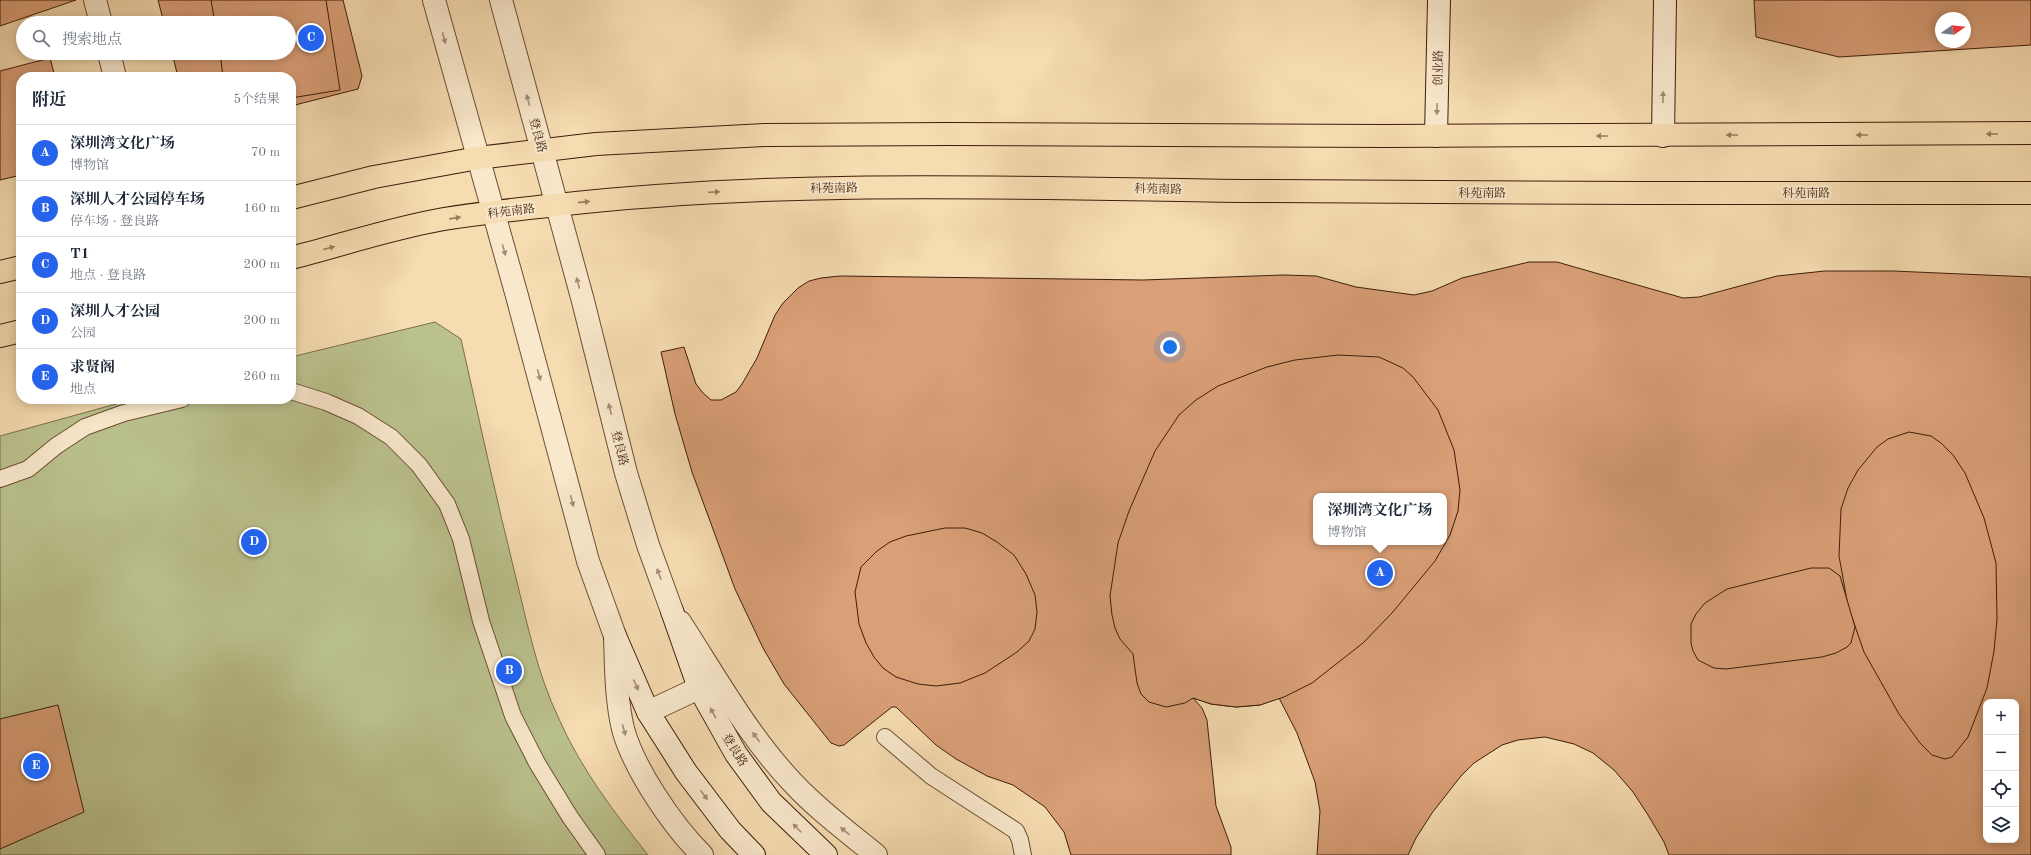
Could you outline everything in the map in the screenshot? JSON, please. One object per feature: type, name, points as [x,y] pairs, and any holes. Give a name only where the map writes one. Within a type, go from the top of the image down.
[{"type":"main road","points":[[296,197],[374,177],[478,158],[596,144],[765,135],[956,134],[1663,136],[2031,133]]},
{"type":"main road","name":"科苑南路","points":[[296,257],[415,225],[494,212],[691,192],[771,189],[949,187],[1386,192],[2031,193]]},
{"type":"main road","points":[[0,272],[16,268]]},
{"type":"main road","points":[[0,336],[16,332]]},
{"type":"street","points":[[95,0],[99,16]]},
{"type":"street","points":[[434,0],[494,212],[588,561],[615,636],[648,712],[691,778],[730,830],[754,855]]},
{"type":"street","name":"登良路","points":[[501,0],[557,205],[626,473],[648,545],[699,688],[736,754],[771,802],[826,855]]},
{"type":"street","name":"创业路","points":[[1436,136],[1439,0]]},
{"type":"street","points":[[1663,136],[1665,0]]},
{"type":"street","points":[[111,60],[114,72]]},
{"type":"street","points":[[672,610],[756,738],[793,783],[839,825],[876,855]]},
{"type":"street","points":[[615,636],[618,704],[623,729],[631,752],[669,816],[702,855]]},
{"type":"street","points":[[648,712],[699,688]]},
{"type":"lane","points":[[296,393],[326,402],[358,416],[391,437],[419,465],[447,504],[461,540],[481,621],[513,716],[537,763],[570,816],[597,855]]},
{"type":"lane","points":[[0,479],[28,469],[56,446],[85,427],[124,412],[160,404]]},
{"type":"lane","points":[[885,737],[931,776],[1016,831],[1020,840],[1023,855]]},
{"type":"green space","points":[[435,322],[461,339],[529,632],[551,702],[577,755],[588,773],[623,823],[648,855],[0,855],[0,436],[116,404],[296,404],[296,356]]},
{"type":"building","points":[[0,0],[76,0],[29,16],[16,16],[16,21],[0,26]]},
{"type":"building","points":[[158,0],[343,0],[362,76],[358,89],[296,105],[296,72],[177,72],[174,60],[296,60],[296,16],[162,16]]},
{"type":"building","points":[[211,0],[326,0],[340,90],[296,97],[296,72],[222,72],[221,60],[296,60],[296,16],[214,16]]},
{"type":"building","points":[[1754,0],[2031,0],[2031,45],[1839,57],[1756,37]]},
{"type":"building","points":[[42,60],[51,60],[54,72],[16,72],[16,176],[0,180],[0,71]]},
{"type":"building","points":[[1529,262],[1557,262],[1683,298],[1699,297],[1777,276],[1825,271],[1893,271],[2031,277],[2031,855],[1669,855],[1664,842],[1648,815],[1633,792],[1614,770],[1593,753],[1574,744],[1545,737],[1518,740],[1502,745],[1474,763],[1461,776],[1432,813],[1416,838],[1408,855],[1317,855],[1320,811],[1315,782],[1297,733],[1279,698],[1260,705],[1236,707],[1211,704],[1193,698],[1202,708],[1207,720],[1216,806],[1231,847],[1231,855],[1071,855],[1064,832],[1045,807],[1013,785],[987,776],[956,759],[936,745],[896,707],[892,707],[844,745],[839,746],[831,743],[784,684],[763,648],[735,589],[692,472],[675,414],[661,352],[684,347],[696,384],[711,400],[721,400],[736,392],[742,384],[757,358],[775,315],[783,303],[798,288],[809,281],[840,276],[1143,280],[1283,275],[1316,276],[1356,287],[1414,295],[1432,291],[1462,278]]},
{"type":"building","points":[[1338,355],[1379,357],[1403,368],[1413,377],[1438,410],[1454,450],[1460,490],[1458,511],[1450,535],[1447,540],[1447,493],[1313,493],[1313,545],[1444,545],[1435,561],[1392,613],[1363,643],[1312,683],[1284,697],[1260,705],[1236,707],[1211,704],[1193,698],[1185,703],[1166,707],[1149,702],[1141,694],[1137,683],[1133,654],[1120,639],[1115,628],[1110,596],[1118,543],[1129,511],[1155,451],[1179,415],[1196,400],[1218,386],[1267,367],[1295,360]]},
{"type":"building","points":[[1909,432],[1931,436],[1941,443],[1953,455],[1965,473],[1984,518],[1996,563],[1997,619],[1994,651],[1987,688],[1968,737],[1952,757],[1945,759],[1932,755],[1920,743],[1899,714],[1864,652],[1848,606],[1839,556],[1841,509],[1848,488],[1858,470],[1877,447],[1888,439]]},
{"type":"building","points":[[945,528],[965,528],[982,533],[1014,555],[1026,574],[1035,595],[1037,612],[1035,629],[1029,641],[1017,652],[985,673],[960,683],[936,686],[918,684],[896,677],[883,668],[874,657],[866,643],[859,624],[855,592],[861,567],[877,551],[890,542],[906,536]]},
{"type":"building","points":[[1811,568],[1829,568],[1840,576],[1855,627],[1851,643],[1847,647],[1836,653],[1822,657],[1726,669],[1714,668],[1698,660],[1691,643],[1691,624],[1696,614],[1705,603],[1727,589]]},
{"type":"building","points":[[58,705],[84,812],[0,849],[0,719]]},
{"type":"place","name":"T1","points":[[311,38]]},
{"type":"place","name":"深圳人才公园","points":[[254,542]]},
{"type":"place","name":"深圳湾文化广场","points":[[1380,573]]},
{"type":"place","name":"深圳人才公园停车场","points":[[509,671]]},
{"type":"place","name":"求贤阁","points":[[36,766]]}]
